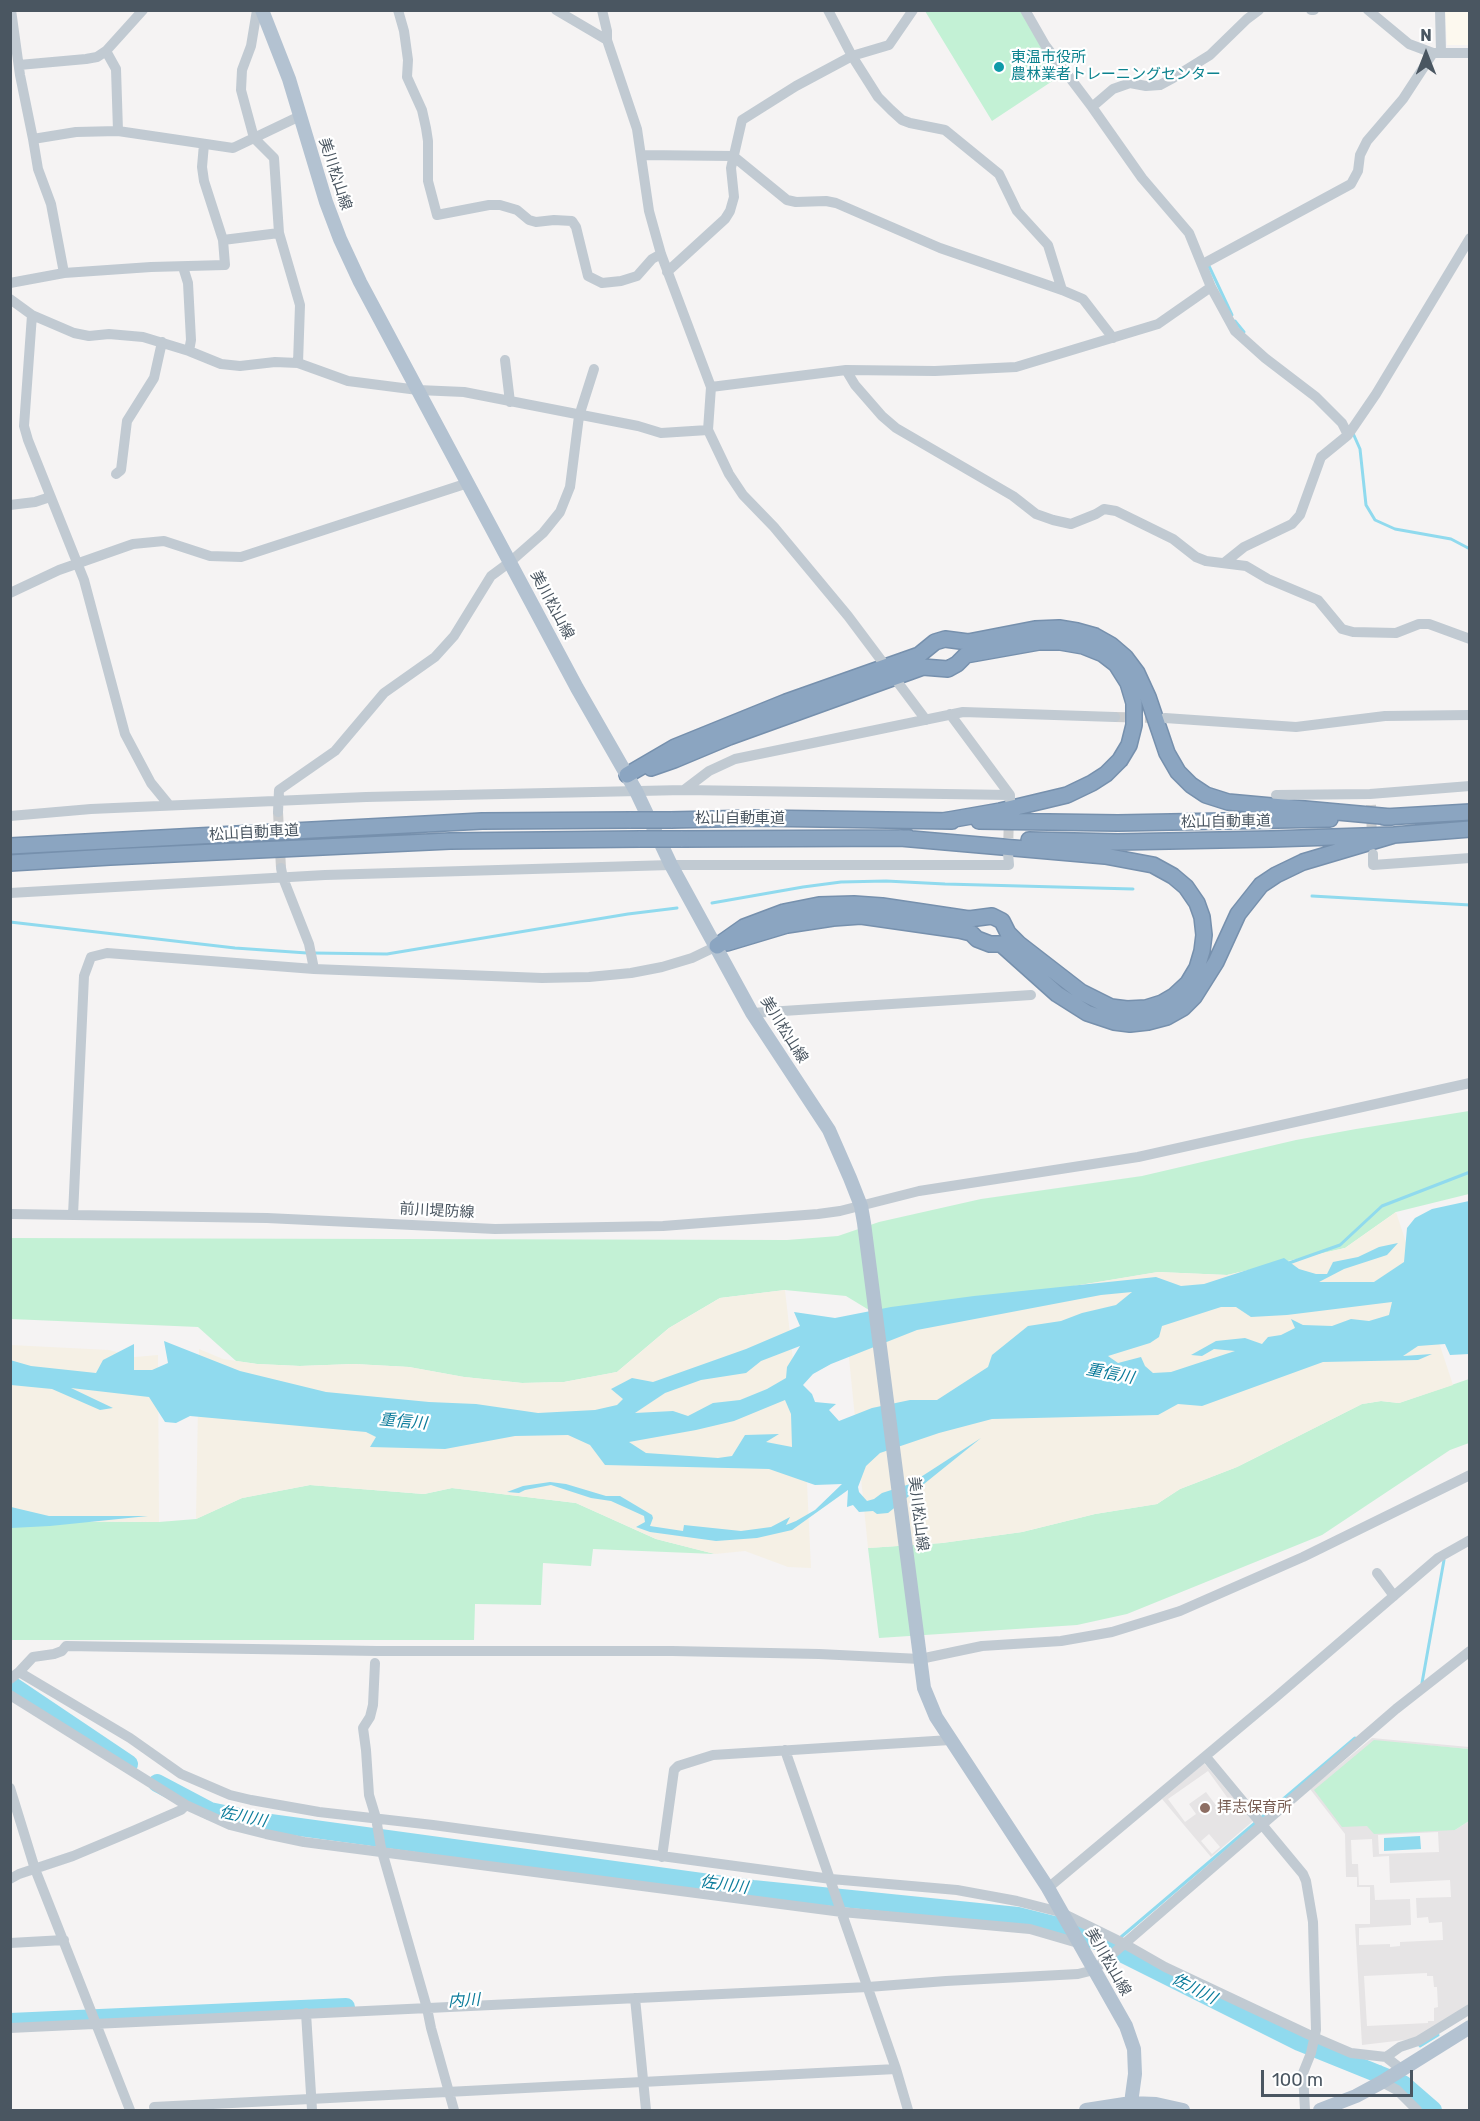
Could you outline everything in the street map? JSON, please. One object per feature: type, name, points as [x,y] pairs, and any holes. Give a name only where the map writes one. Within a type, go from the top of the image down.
[{"type":"highway","points":[[627,775],[674,760],[890,673],[935,642],[945,639],[968,642],[1035,629],[1059,628],[1095,636],[1111,645],[1125,657],[1137,673],[1148,697],[1167,753],[1178,772],[1206,795],[1228,802],[1392,817]]},
{"type":"highway","points":[[890,673],[923,667],[948,669],[966,655],[1039,642],[1060,642],[1083,646],[1103,654],[1116,664],[1128,684],[1134,703],[1134,725],[1129,745],[1120,760],[1106,774],[1067,795],[1000,811],[943,821]]},
{"type":"highway","name":"松山自動車道","points":[[10,846],[482,821],[758,818],[1118,823],[1270,821],[1470,812]]},
{"type":"highway","name":"松山自動車道","points":[[10,863],[438,842],[900,838],[1118,842],[1394,835],[1470,829]]},
{"type":"highway","points":[[717,946],[788,925],[842,917],[861,916],[959,930],[971,933],[977,939],[990,944],[1001,944],[1057,994],[1087,1013],[1114,1022],[1130,1024],[1148,1022],[1167,1017],[1184,1008],[1194,997],[1216,962],[1238,914],[1261,885],[1303,862],[1394,835]]},
{"type":"highway","points":[[717,946],[744,927],[784,912],[819,905],[854,904],[882,906],[969,920],[992,916],[1002,921],[1008,933],[1019,944],[1081,993],[1111,1007],[1146,1008],[1162,1003],[1188,983],[1197,968],[1204,935],[1202,917],[1197,903],[1186,887],[1154,865],[1105,856],[900,838]]},
{"type":"main road","name":"美川松山線","points":[[262,10],[289,79],[326,202],[360,282],[577,688],[636,791],[671,865],[752,1013],[829,1130],[861,1206],[924,1688],[936,1717],[1048,1888],[1126,2026],[1134,2049],[1135,2074],[1131,2103]]},
{"type":"main road","points":[[1320,2110],[1356,2096],[1470,2027]]},
{"type":"main road","points":[[1086,2110],[1131,2103],[1156,2104],[1183,2110]]},
{"type":"street","points":[[11,10],[23,92],[38,169],[51,204],[64,273]]},
{"type":"street","points":[[19,65],[97,57],[106,51],[143,10]]},
{"type":"street","points":[[257,10],[251,46],[242,70],[241,90],[254,138],[274,158],[279,233],[300,305],[297,363]]},
{"type":"street","points":[[398,10],[408,60],[407,77],[424,119],[428,141],[428,181],[437,215],[500,205],[517,210],[529,220],[536,222],[572,221],[576,227],[588,276],[602,283],[637,276],[652,259],[661,254]]},
{"type":"street","points":[[556,10],[607,40]]},
{"type":"street","points":[[602,10],[607,40],[637,129],[649,211],[661,254],[711,387],[708,430],[729,474],[743,495],[774,527],[848,616],[926,720]]},
{"type":"street","points":[[828,10],[852,56],[878,97],[902,120],[945,130],[999,174],[1017,211],[1048,245],[1062,290]]},
{"type":"street","points":[[667,272],[725,219],[730,211],[734,198],[731,168],[742,120],[796,86],[852,56],[889,45],[913,10]]},
{"type":"street","points":[[1025,10],[1046,45],[1142,178],[1189,233],[1211,287],[1235,331],[1265,358],[1316,397],[1342,423],[1348,435]]},
{"type":"street","points":[[1092,107],[1113,89],[1130,83],[1146,86],[1160,85],[1173,78],[1210,55],[1259,10]]},
{"type":"street","points":[[1368,10],[1409,44],[1437,52],[1470,52]]},
{"type":"street","points":[[1203,264],[1351,184],[1358,171],[1360,155],[1367,141],[1403,99],[1437,52],[1440,10]]},
{"type":"street","points":[[106,51],[117,69],[118,131]]},
{"type":"street","points":[[10,93],[23,92]]},
{"type":"street","points":[[33,139],[76,132],[118,131],[233,148],[300,116]]},
{"type":"street","points":[[10,284],[64,273],[225,265],[223,240],[204,181],[202,167],[204,144]]},
{"type":"street","points":[[641,155],[733,156],[787,200],[836,203],[940,248],[1083,299],[1113,338]]},
{"type":"street","points":[[223,240],[279,233]]},
{"type":"street","points":[[1224,563],[1244,548],[1292,524],[1300,515],[1322,458],[1348,435],[1382,384],[1470,238]]},
{"type":"street","points":[[183,267],[188,283],[189,351]]},
{"type":"street","points":[[711,387],[846,370],[934,371],[1016,367],[1158,324],[1211,287]]},
{"type":"street","points":[[10,298],[32,315],[74,333],[89,336],[128,335],[162,342],[230,366],[275,362],[297,363],[348,381],[418,390],[464,392],[638,426],[661,434],[708,430]]},
{"type":"street","points":[[32,315],[24,426],[34,457],[84,580],[125,734],[151,783],[169,805]]},
{"type":"street","points":[[116,474],[121,470],[127,421],[154,378],[162,342]]},
{"type":"street","points":[[505,360],[510,402]]},
{"type":"street","points":[[278,812],[279,790],[335,751],[384,693],[435,657],[454,636],[491,576],[543,533],[560,512],[570,487],[579,416],[594,369]]},
{"type":"street","points":[[846,370],[855,385],[882,416],[896,428],[1013,496],[1036,514],[1071,524],[1104,509],[1116,510],[1173,538],[1206,561],[1246,566],[1268,579],[1318,600],[1342,629],[1380,634],[1396,633],[1419,624],[1429,624],[1470,639]]},
{"type":"street","points":[[10,593],[59,570],[133,544],[164,541],[210,556],[241,557],[468,483]]},
{"type":"street","points":[[10,505],[35,502],[50,497]]},
{"type":"street","points":[[684,790],[709,771],[735,759],[950,714],[963,712],[1115,717]]},
{"type":"street","points":[[10,816],[277,799],[684,790],[1010,797],[950,714]]},
{"type":"street","points":[[1165,718],[1296,727],[1384,716],[1470,715]]},
{"type":"street","points":[[1276,795],[1371,799],[1470,786]]},
{"type":"street","points":[[10,893],[282,873],[325,875],[671,865],[1009,865],[1008,853]]},
{"type":"street","points":[[1372,854],[1372,865],[1470,858]]},
{"type":"street","points":[[282,873],[309,944],[314,969]]},
{"type":"street","points":[[73,1215],[84,976],[91,957],[107,953],[314,969],[542,978],[631,973],[692,958],[717,946]]},
{"type":"street","points":[[752,1013],[1031,995]]},
{"type":"street","name":"前川堤防線","points":[[10,1214],[267,1218],[495,1229],[562,1229],[663,1226],[840,1212],[930,1189],[1138,1157],[1470,1083]]},
{"type":"street","points":[[1399,2071],[1386,2057],[1351,2053],[1315,2039],[1062,1915],[1017,1901],[957,1890],[831,1881],[283,1807],[230,1795],[181,1774],[130,1738],[15,1676],[33,1657],[54,1654],[62,1651],[66,1646],[377,1651],[919,1654],[982,1646],[1051,1642],[1092,1636],[1149,1622],[1180,1611],[1303,1557],[1470,1475]]},
{"type":"street","points":[[1048,1888],[1206,1757],[1438,1558],[1470,1540]]},
{"type":"street","points":[[1377,1573],[1394,1596]]},
{"type":"street","points":[[10,2028],[868,1987],[1078,1974],[1094,1970],[1121,1944],[1262,1826],[1396,1709],[1470,1651]]},
{"type":"street","points":[[375,1663],[373,1705],[370,1717],[363,1728],[369,1795],[454,2110]]},
{"type":"street","points":[[10,1695],[186,1805],[230,1825],[266,1834],[304,1842],[382,1850],[841,1910],[1030,1929],[1077,1942]]},
{"type":"street","points":[[662,1857],[674,1770],[678,1766],[713,1755],[950,1740]]},
{"type":"street","points":[[785,1750],[868,1987],[908,2110]]},
{"type":"street","points":[[1206,1757],[1303,1874],[1306,1881],[1313,1922],[1315,2039],[1303,2073],[1305,2110]]},
{"type":"street","points":[[10,1788],[35,1869],[130,2110]]},
{"type":"street","points":[[10,1879],[135,1830],[181,1810],[186,1805]]},
{"type":"street","points":[[10,1943],[64,1940]]},
{"type":"street","points":[[635,1998],[646,2110]]},
{"type":"street","points":[[1386,2057],[1400,2047],[1418,2042],[1470,2009]]},
{"type":"street","points":[[306,2013],[312,2110]]},
{"type":"street","points":[[154,2107],[643,2084],[896,2069]]},
{"type":"street","points":[[1383,2081],[1397,2090],[1418,2110]]},
{"type":"shaded area","points":[[1445,11],[1469,11],[1469,45],[1447,45]]},
{"type":"shaded area","points":[[1372,1738],[1469,1747],[1469,1749],[1374,1741],[1367,1826],[1455,1830],[1469,1821],[1469,2005],[1413,2039],[1362,2045],[1355,1924],[1370,1924],[1370,1887],[1357,1887],[1357,1877],[1346,1877],[1345,1834],[1310,1789]],"holes":[[[1438,1832],[1439,1852],[1379,1854],[1378,1835]],[[1372,1839],[1373,1857],[1389,1856],[1390,1883],[1450,1880],[1451,1897],[1416,1898],[1417,1918],[1428,1917],[1429,1923],[1442,1922],[1443,1940],[1400,1942],[1400,1946],[1390,1947],[1390,1944],[1359,1945],[1359,1928],[1411,1925],[1410,1899],[1375,1900],[1374,1885],[1359,1885],[1358,1864],[1352,1864],[1351,1840]],[[1427,1973],[1427,1976],[1433,1976],[1434,1987],[1437,1987],[1438,2007],[1434,2008],[1434,2021],[1367,2026],[1364,1976]]]},
{"type":"shaded area","name":"拝志保育所","points":[[1204,1763],[1253,1821],[1211,1857],[1162,1799]],"holes":[[[1208,1771],[1232,1804],[1221,1812],[1206,1792],[1189,1804],[1196,1814],[1185,1822],[1168,1799]],[[1209,1834],[1220,1847],[1212,1854],[1201,1841]]]},
{"type":"green space","points":[[925,11],[1022,11],[1063,74],[992,121]]},
{"type":"green space","points":[[1469,1111],[1469,1194],[1396,1212],[1345,1248],[1227,1275],[1158,1272],[1032,1293],[892,1324],[846,1296],[785,1290],[720,1298],[669,1328],[617,1372],[564,1382],[522,1383],[464,1377],[409,1367],[354,1364],[300,1366],[257,1364],[236,1361],[198,1327],[11,1319],[11,1238],[787,1240],[838,1236],[879,1222],[981,1199],[1142,1176],[1296,1140]]},
{"type":"green space","points":[[1469,1379],[1469,1443],[1450,1450],[1322,1535],[1127,1614],[1077,1625],[879,1638],[868,1548],[942,1543],[1022,1532],[1095,1514],[1157,1504],[1180,1489],[1237,1467],[1362,1404],[1381,1401],[1399,1403]]},
{"type":"green space","points":[[310,1485],[424,1494],[452,1488],[576,1503],[656,1539],[715,1554],[593,1549],[591,1566],[543,1563],[541,1605],[475,1604],[474,1640],[11,1640],[11,1521],[159,1522],[196,1519],[242,1498]]},
{"type":"green space","points":[[1374,1740],[1469,1749],[1469,1821],[1455,1830],[1374,1834],[1367,1826],[1342,1827],[1314,1790]]},
{"type":"sand","points":[[1396,1212],[1453,1385],[1399,1403],[1381,1401],[1362,1404],[1237,1467],[1180,1489],[1157,1504],[1095,1514],[1022,1532],[942,1543],[868,1548],[846,1328],[1158,1272],[1227,1275],[1345,1248]]},
{"type":"sand","points":[[785,1290],[807,1483],[811,1568],[788,1567],[745,1551],[715,1554],[656,1539],[576,1503],[452,1488],[424,1494],[310,1485],[242,1498],[196,1519],[199,1349],[223,1359],[257,1364],[300,1366],[354,1364],[409,1367],[464,1377],[522,1383],[564,1382],[617,1372],[669,1328],[720,1298]]},
{"type":"sand","points":[[11,1345],[109,1350],[135,1357],[158,1355],[159,1522],[11,1521]]},
{"type":"water","name":"重信川","points":[[1469,1201],[1469,1354],[1450,1355],[1445,1344],[1418,1346],[1403,1356],[1432,1354],[1418,1360],[1323,1362],[1202,1406],[1178,1404],[1158,1415],[992,1419],[939,1433],[880,1453],[866,1466],[858,1487],[859,1492],[867,1501],[882,1493],[910,1484],[981,1438],[888,1513],[859,1512],[853,1505],[847,1507],[848,1490],[792,1530],[757,1538],[716,1541],[650,1532],[636,1527],[645,1522],[644,1516],[611,1501],[591,1498],[551,1485],[519,1493],[507,1492],[523,1486],[550,1482],[566,1484],[606,1496],[620,1496],[652,1515],[650,1526],[683,1531],[684,1525],[741,1531],[771,1527],[790,1517],[786,1525],[796,1521],[815,1510],[842,1484],[815,1485],[769,1469],[605,1465],[590,1445],[568,1435],[515,1436],[445,1449],[370,1447],[376,1437],[366,1432],[190,1416],[176,1423],[165,1422],[149,1397],[71,1388],[113,1408],[100,1410],[52,1389],[11,1385],[10,1360],[31,1366],[96,1373],[103,1360],[134,1344],[134,1370],[152,1370],[168,1363],[164,1341],[240,1371],[326,1392],[476,1404],[538,1413],[595,1410],[617,1405],[623,1399],[611,1389],[632,1378],[653,1382],[746,1349],[800,1326],[794,1312],[835,1318],[891,1307],[974,1296],[1156,1277],[1181,1286],[1204,1284],[1284,1258],[1299,1269],[1316,1274],[1327,1274],[1333,1262],[1358,1257],[1379,1247],[1398,1243],[1387,1255],[1344,1269],[1319,1282],[1374,1282],[1404,1262],[1407,1228],[1415,1218],[1432,1209]],"holes":[[[1132,1292],[1116,1305],[1082,1313],[1061,1321],[1028,1326],[992,1355],[988,1367],[937,1400],[910,1400],[872,1408],[839,1421],[829,1410],[836,1404],[815,1402],[812,1394],[803,1385],[813,1374],[831,1364],[917,1330],[1101,1295]],[[1392,1302],[1389,1315],[1369,1321],[1351,1319],[1332,1326],[1303,1325],[1291,1319],[1295,1328],[1281,1335],[1268,1337],[1262,1344],[1245,1338],[1216,1341],[1191,1355],[1202,1356],[1214,1349],[1235,1351],[1171,1372],[1153,1373],[1145,1366],[1141,1357],[1118,1363],[1108,1356],[1150,1343],[1159,1337],[1162,1326],[1221,1307],[1236,1307],[1251,1317],[1287,1315]],[[800,1346],[787,1367],[786,1378],[740,1400],[713,1403],[688,1416],[673,1411],[635,1413],[665,1393],[701,1380],[746,1373],[761,1361]],[[785,1400],[791,1414],[792,1447],[766,1442],[779,1434],[745,1435],[732,1456],[718,1458],[646,1453],[629,1442],[734,1421]]]},
{"type":"water","points":[[11,1507],[49,1516],[148,1516],[11,1528]]},
{"type":"water","points":[[1420,1836],[1421,1849],[1384,1851],[1384,1838]]},
{"type":"waterway","points":[[1208,264],[1232,315]]},
{"type":"waterway","points":[[1235,321],[1244,332]]},
{"type":"waterway","points":[[1352,431],[1360,449],[1366,505],[1375,520],[1395,529],[1451,539],[1470,549]]},
{"type":"waterway","points":[[712,903],[841,882],[886,881],[1133,889]]},
{"type":"waterway","points":[[1312,896],[1470,905]]},
{"type":"waterway","points":[[313,953],[387,954],[677,908]]},
{"type":"waterway","points":[[10,922],[235,948],[307,953]]},
{"type":"waterway","points":[[1289,1263],[1340,1245],[1382,1206],[1470,1172]]},
{"type":"waterway","points":[[1422,1683],[1444,1560]]},
{"type":"waterway","name":"佐川川","points":[[10,1684],[129,1764]]},
{"type":"waterway","points":[[1121,1937],[1355,1738]]},
{"type":"waterway","name":"佐川川","points":[[157,1783],[210,1811],[263,1822],[753,1889],[1018,1916],[1054,1925],[1097,1941],[1299,2042],[1403,2084],[1433,2110]]},
{"type":"waterway","name":"佐川川","points":[[1108,1946],[1112,1943]]},
{"type":"waterway","name":"内川","points":[[10,2022],[346,2007]]},
{"type":"waterway","points":[[1420,2046],[1438,2035]]},
{"type":"waterway","name":"佐川川","points":[[1374,2072],[1381,2067]]},
{"type":"tunnel","points":[[1115,717],[1159,718]]},
{"type":"tunnel","points":[[1371,805],[1372,842]]},
{"type":"tunnel","points":[[278,812],[281,868]]},
{"type":"tunnel","points":[[1008,853],[1009,814]]},
{"type":"place","name":"東温市役所 農林業者トレーニングセンター","points":[[999,67]]},
{"type":"place","name":"拝志保育所","points":[[1205,1808]]}]
